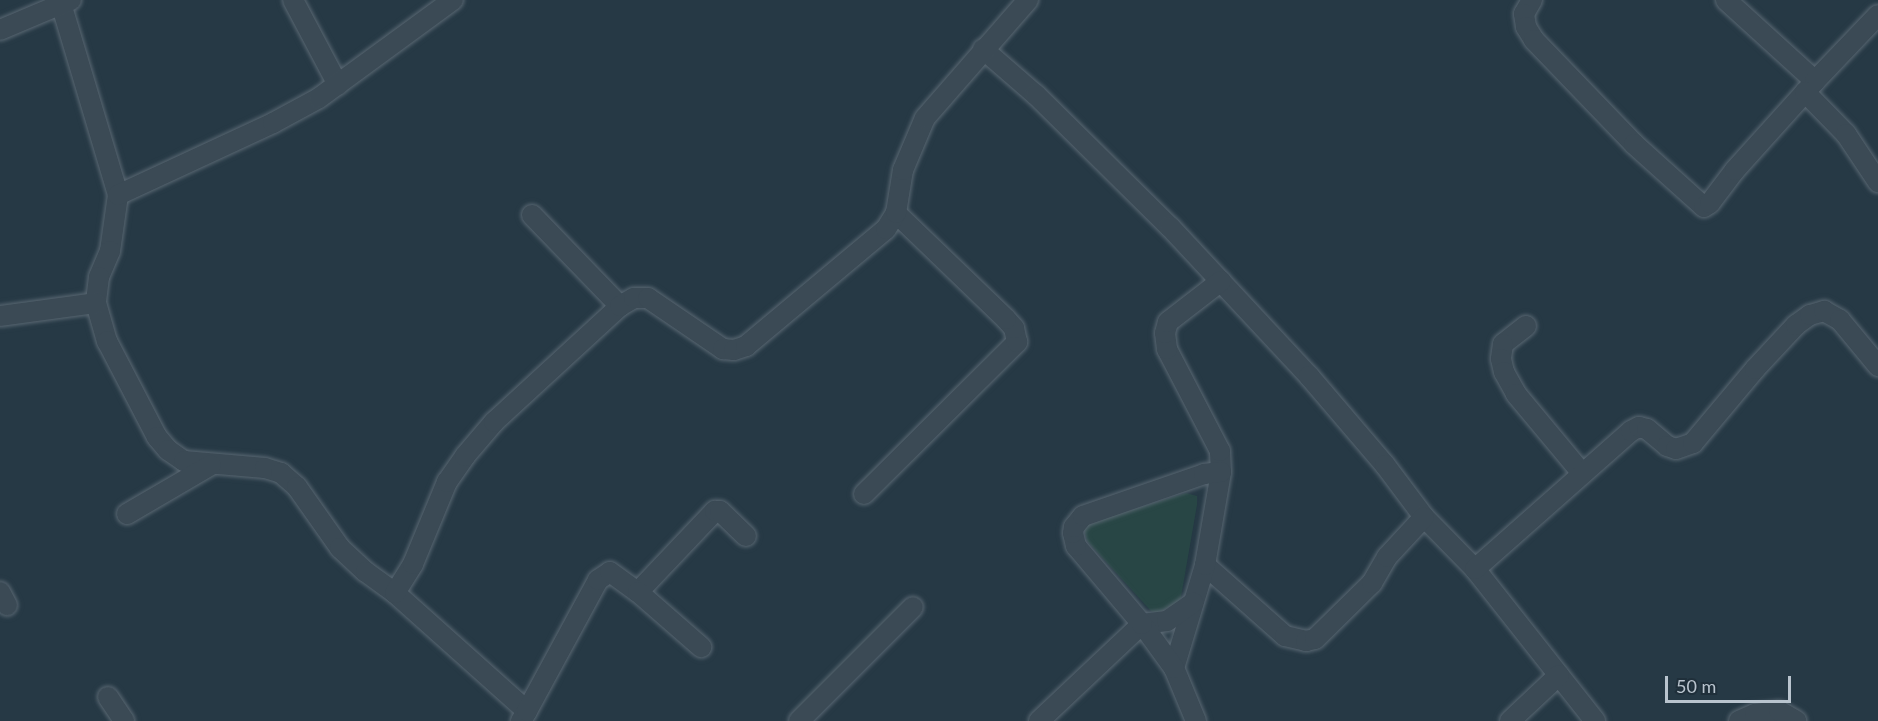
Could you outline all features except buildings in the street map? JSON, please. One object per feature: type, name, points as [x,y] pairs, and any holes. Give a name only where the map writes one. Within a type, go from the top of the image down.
[{"type":"street","points":[[293,0],[338,85]]},
{"type":"street","points":[[118,195],[273,123],[338,85],[453,0]]},
{"type":"street","points":[[394,593],[413,564],[447,482],[465,456],[494,422],[620,306],[634,298],[648,298],[723,349],[734,350],[746,346],[886,229],[896,213],[903,170],[925,118],[1028,0]]},
{"type":"street","points":[[1532,0],[1524,14],[1526,27],[1534,40],[1634,144],[1704,207],[1710,204],[1735,170],[1878,15]]},
{"type":"street","points":[[1726,0],[1810,87],[1846,134],[1878,182]]},
{"type":"street","points":[[0,30],[64,1],[118,195],[110,251],[99,277],[96,303],[107,341],[158,437],[168,450],[184,461],[266,468],[281,473],[297,487],[340,548],[394,593],[524,716],[568,632],[603,574],[610,572],[616,575],[701,647]]},
{"type":"street","points":[[983,50],[1053,111],[1170,227],[1309,376],[1385,465],[1424,517],[1475,569],[1595,721]]},
{"type":"street","points":[[864,494],[1017,342],[1014,328],[1006,319],[896,213]]},
{"type":"street","points":[[532,215],[620,306]]},
{"type":"street","points":[[1174,668],[1205,565],[1221,472],[1220,451],[1167,349],[1165,333],[1168,322],[1221,281]]},
{"type":"street","points":[[0,316],[96,303]]},
{"type":"street","points":[[1475,569],[1581,472],[1639,427],[1647,429],[1667,446],[1676,449],[1693,443],[1755,369],[1796,325],[1810,315],[1824,311],[1840,320],[1878,366]]},
{"type":"street","points":[[1526,326],[1503,344],[1501,358],[1504,372],[1516,394],[1581,472]]},
{"type":"street","points":[[127,514],[211,465]]},
{"type":"street","points":[[1196,721],[1174,668],[1142,624],[1076,546],[1073,540],[1074,527],[1078,521],[1090,514],[1204,474],[1221,472]]},
{"type":"street","points":[[638,592],[715,511],[720,511],[746,536]]},
{"type":"street","points":[[1205,565],[1285,636],[1306,641],[1315,639],[1372,583],[1387,557],[1424,517]]},
{"type":"street","points":[[1039,721],[1142,624],[1167,621],[1193,603]]},
{"type":"street","points":[[800,721],[913,607]]},
{"type":"street","points":[[1510,721],[1559,675]]},
{"type":"street","points":[[108,697],[124,721]]},
{"type":"street","points":[[1739,721],[1755,714],[1779,711],[1796,721]]},
{"type":"green space","points":[[1186,493],[1197,496],[1197,505],[1181,597],[1179,602],[1157,613],[1151,611],[1087,541],[1084,529],[1089,523]]}]
